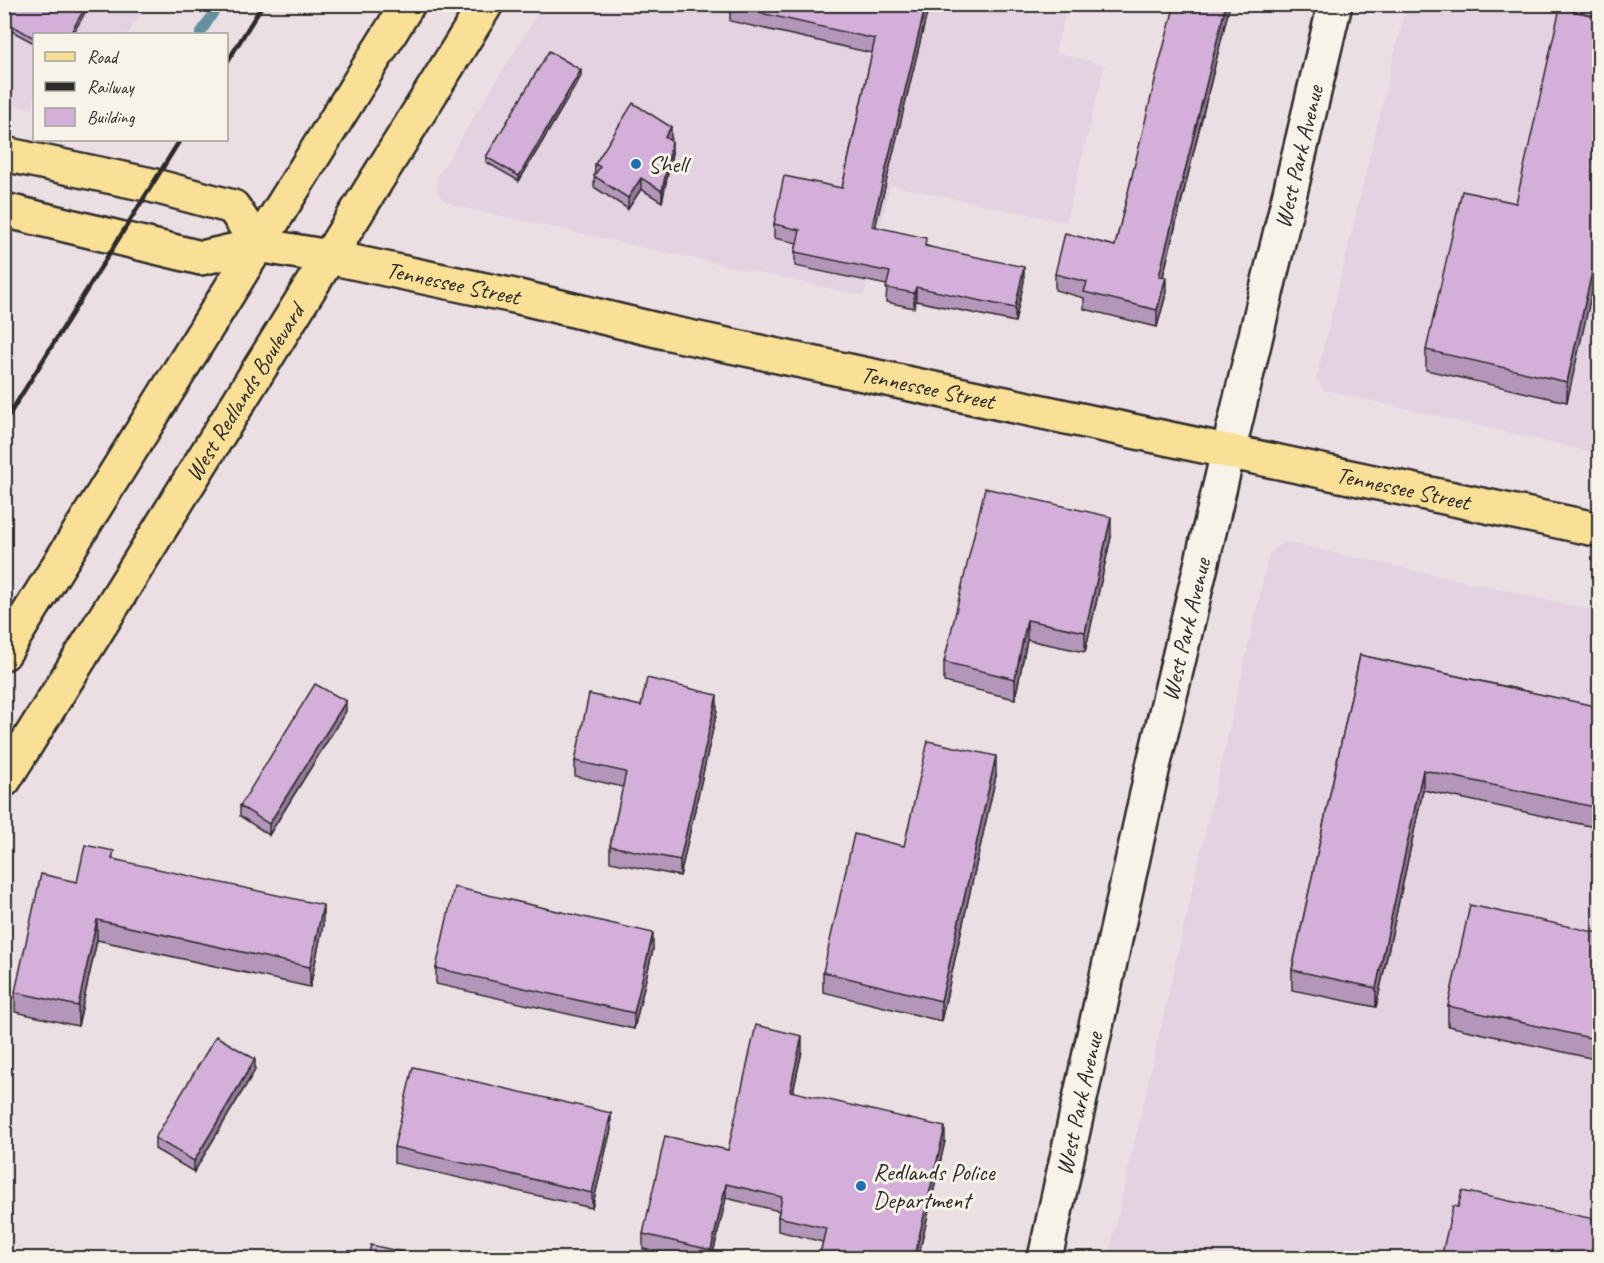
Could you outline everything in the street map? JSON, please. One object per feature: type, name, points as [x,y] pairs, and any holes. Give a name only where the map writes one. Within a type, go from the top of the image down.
[{"type":"main road","points":[[4,653],[408,4]]},
{"type":"main road","name":"West Redlands Boulevard","points":[[4,780],[486,4]]},
{"type":"main road","points":[[4,154],[151,185],[233,207],[258,245]]},
{"type":"main road","name":"Tennessee Street","points":[[4,210],[201,258],[258,245],[329,257],[519,297],[665,332],[1599,530]]},
{"type":"street","name":"West Park Avenue","points":[[1045,1258],[1152,771],[1335,4]]},
{"type":"shaded area","points":[[5,5],[146,5],[129,33],[33,33],[33,110],[5,103]]},
{"type":"shaded area","points":[[543,5],[1068,5],[1055,52],[1105,65],[1066,222],[890,185],[864,296],[456,206],[443,200],[437,190],[437,177]]},
{"type":"shaded area","points":[[1406,5],[1599,5],[1599,454],[1325,390],[1316,380]]},
{"type":"shaded area","points":[[1286,542],[1599,611],[1599,1258],[1108,1258],[1269,555],[1274,548]]},
{"type":"building","points":[[4,4],[87,4],[71,33],[33,33],[33,37],[4,21]]},
{"type":"building","points":[[730,4],[926,4],[872,226],[926,238],[925,246],[1024,267],[1015,308],[916,287],[914,293],[886,288],[890,272],[795,252],[800,230],[774,224],[784,176],[842,188],[875,39],[730,6]]},
{"type":"building","points":[[1175,4],[1226,4],[1159,276],[1166,277],[1157,310],[1084,292],[1087,282],[1055,274],[1065,233],[1115,246]]},
{"type":"building","points":[[1560,8],[1599,17],[1599,241],[1567,382],[1426,350],[1462,191],[1516,203]]},
{"type":"building","points":[[549,51],[581,70],[519,176],[486,157]]},
{"type":"building","name":"Shell","points":[[633,103],[671,127],[665,137],[672,142],[662,191],[641,178],[628,198],[594,176],[600,167],[595,164]]},
{"type":"building","points":[[985,488],[1111,517],[1085,632],[1027,620],[1015,679],[944,662]]},
{"type":"building","points":[[1360,655],[1599,707],[1599,808],[1423,770],[1376,988],[1292,970]]},
{"type":"building","points":[[647,678],[717,695],[680,860],[610,846],[626,772],[575,761],[589,694],[641,706]]},
{"type":"building","points":[[315,684],[346,701],[269,824],[240,806]]},
{"type":"building","points":[[928,741],[996,756],[941,1001],[823,972],[854,834],[904,846]]},
{"type":"building","points":[[85,845],[114,851],[112,859],[323,905],[310,967],[97,920],[78,1006],[15,992],[41,874],[77,882]]},
{"type":"building","points":[[454,887],[653,933],[634,1013],[436,968]]},
{"type":"building","points":[[1470,905],[1599,933],[1599,1040],[1448,1006]]},
{"type":"building","points":[[756,1025],[802,1036],[790,1091],[945,1127],[914,1258],[819,1258],[826,1228],[778,1217],[782,1197],[726,1184],[711,1250],[643,1234],[665,1136],[728,1150]]},
{"type":"building","points":[[216,1036],[255,1059],[194,1161],[155,1138]]},
{"type":"building","points":[[413,1067],[611,1113],[592,1193],[394,1147]]},
{"type":"building","points":[[1462,1191],[1599,1220],[1599,1258],[1441,1258],[1453,1206],[1458,1207]]},
{"type":"building","points":[[371,1245],[429,1258],[368,1258]]},
{"type":"waterway","points":[[201,33],[219,4]]},
{"type":"waterway","points":[[4,357],[7,353]]},
{"type":"railway","points":[[228,61],[263,4]]},
{"type":"railway","points":[[4,423],[179,141]]},
{"type":"place","name":"Shell","points":[[636,164]]},
{"type":"place","name":"Redlands Police Department","points":[[861,1186]]}]
